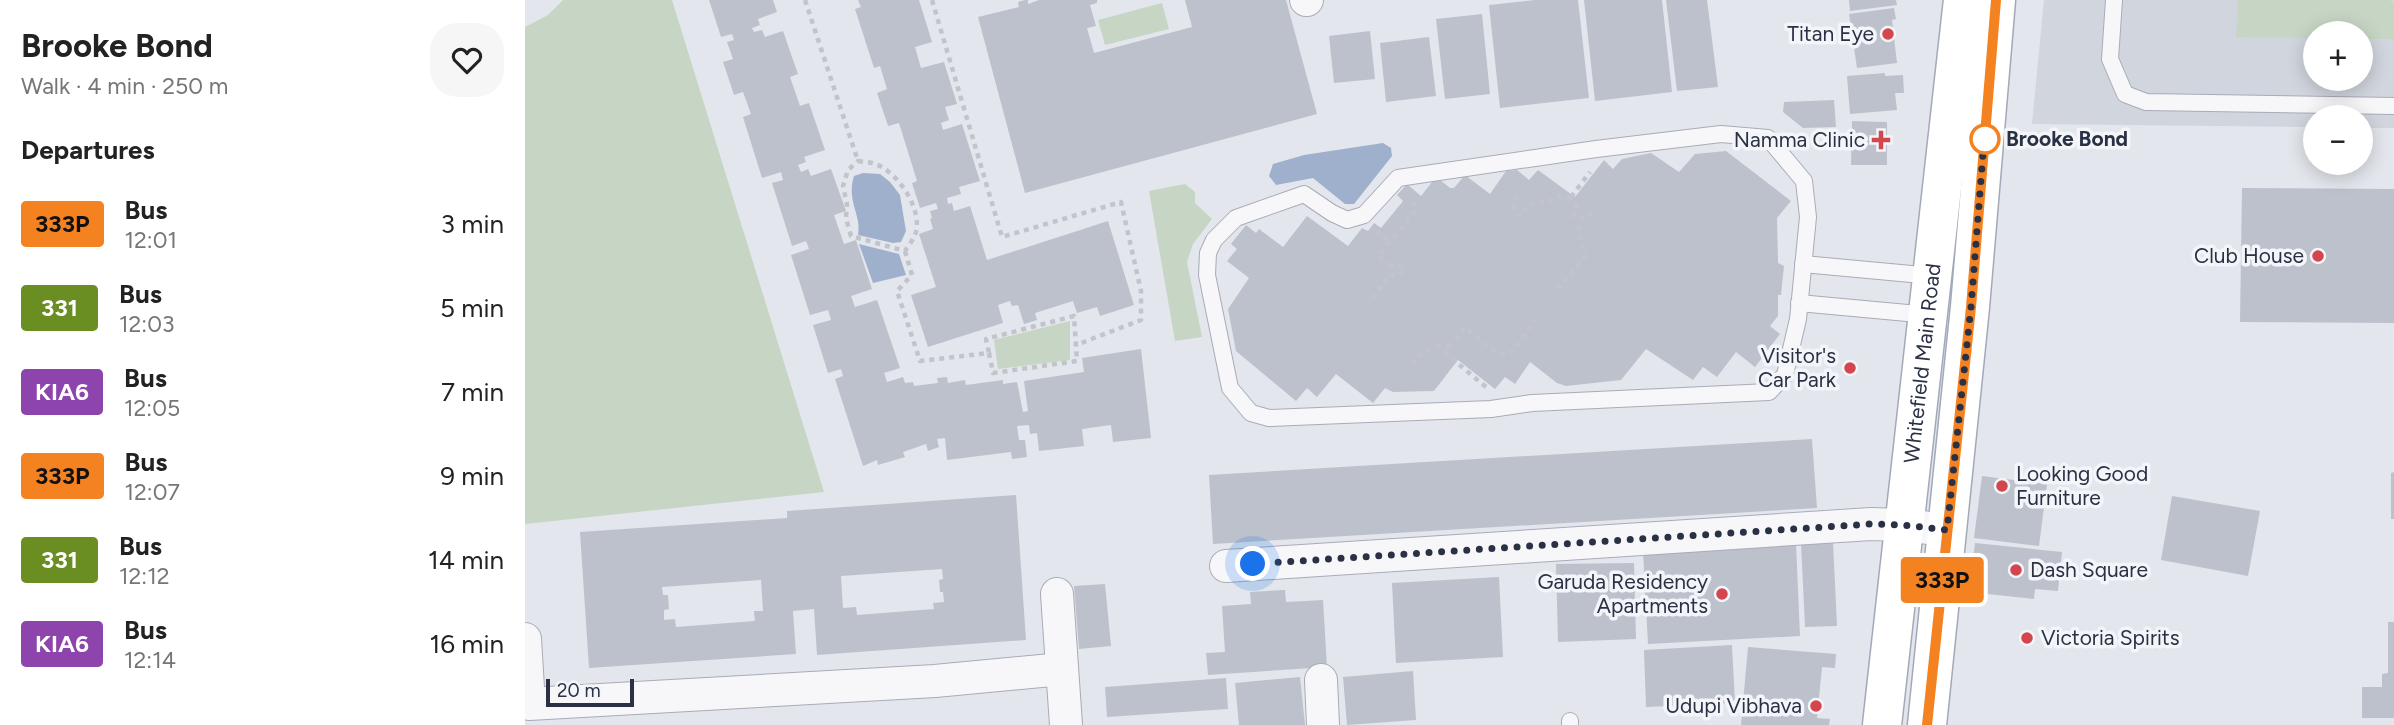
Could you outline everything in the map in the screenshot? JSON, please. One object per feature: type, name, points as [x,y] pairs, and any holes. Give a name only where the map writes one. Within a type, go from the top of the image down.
[{"type":"main road","name":"Whitefield Main Road","points":[[1882,725],[1963,0]]},
{"type":"main road","name":"Whitefield Main Road","points":[[1927,725],[1971,307],[1996,0]]},
{"type":"street","points":[[1226,566],[1871,524],[1947,530]]},
{"type":"street","points":[[1057,594],[1066,725]]},
{"type":"street","points":[[525,639],[529,704],[935,681],[1062,669]]},
{"type":"street","points":[[1321,680],[1323,725]]},
{"type":"lane","points":[[2114,0],[2110,59],[2125,94],[2146,102],[2394,106]]},
{"type":"lane","points":[[1721,134],[1768,138],[1804,180],[1808,217],[1799,303],[1785,375],[1769,392],[1532,403],[1492,409],[1269,418],[1251,413],[1230,388],[1207,275],[1208,253],[1214,240],[1236,218],[1304,194],[1347,220],[1364,215],[1398,178],[1595,149],[1721,134]]},
{"type":"lane","points":[[1803,264],[1933,276]]},
{"type":"lane","points":[[1799,303],[1929,315]]},
{"type":"path","points":[[805,0],[858,161]]},
{"type":"path","points":[[932,0],[1002,237],[1121,202],[1141,291],[1141,320],[1076,345]]},
{"type":"path","points":[[858,161],[877,164],[894,177],[907,191],[914,213],[917,229],[905,251],[912,275],[897,290],[920,361],[989,353]]},
{"type":"path","points":[[858,161],[848,170],[843,186],[851,236],[905,251]]},
{"type":"path","points":[[1570,197],[1597,163]]},
{"type":"path","points":[[1516,194],[1514,211],[1522,215],[1528,205],[1563,196],[1570,197],[1577,207],[1574,216],[1580,220]]},
{"type":"path","points":[[1391,266],[1378,256],[1416,211],[1412,202],[1405,203]]},
{"type":"path","points":[[1557,289],[1584,257],[1584,246],[1578,230],[1580,220],[1584,216],[1594,214]]},
{"type":"path","points":[[1378,225],[1375,229],[1390,242]]},
{"type":"path","points":[[1391,266],[1397,264],[1402,270],[1397,276],[1391,274]]},
{"type":"path","points":[[1372,298],[1391,274],[1391,266]]},
{"type":"path","points":[[1074,316],[1077,361],[993,373],[989,353],[986,339],[1074,316]]},
{"type":"path","points":[[1494,393],[1445,353],[1465,327],[1490,349],[1505,355],[1513,351],[1535,319]]},
{"type":"path","points":[[1413,365],[1415,359],[1427,350],[1439,345],[1449,346]]},
{"type":"shaded area","points":[[2044,0],[2394,0],[2394,128],[2373,128],[2373,105],[2303,105],[2303,127],[2032,124]]},
{"type":"green space","points":[[563,0],[672,0],[824,492],[525,524],[525,27],[548,15]]},
{"type":"green space","points":[[2238,0],[2389,0],[2394,3],[2394,39],[2373,39],[2373,21],[2303,21],[2303,38],[2236,37]]},
{"type":"green space","points":[[1162,3],[1169,29],[1105,45],[1098,20]]},
{"type":"green space","points":[[1185,184],[1195,192],[1195,203],[1212,219],[1193,244],[1187,262],[1202,337],[1175,341],[1149,191]]},
{"type":"green space","points":[[1070,321],[1070,360],[998,369],[994,340]]},
{"type":"water","points":[[1383,143],[1391,148],[1392,156],[1354,204],[1345,204],[1313,178],[1276,185],[1269,176],[1273,164],[1304,155]]},
{"type":"water","points":[[863,173],[880,174],[900,195],[906,231],[901,242],[893,243],[858,235],[852,185],[854,176]]},
{"type":"water","points":[[859,244],[899,254],[906,275],[873,283]]},
{"type":"building","points":[[709,0],[773,0],[777,12],[758,19],[760,25],[752,28],[754,32],[762,30],[765,37],[783,31],[798,74],[790,77],[800,106],[809,103],[825,150],[804,157],[806,162],[798,165],[801,172],[808,169],[811,176],[831,169],[846,211],[834,215],[844,244],[856,240],[872,289],[851,296],[855,307],[877,300],[900,368],[884,373],[887,382],[903,377],[905,383],[913,382],[914,386],[938,383],[937,378],[947,377],[948,383],[965,380],[966,385],[1003,380],[1003,384],[1017,382],[1023,412],[1028,411],[1024,381],[1084,372],[1082,358],[1141,349],[1151,438],[1113,442],[1111,425],[1082,429],[1084,446],[1039,451],[1037,433],[1030,434],[1029,425],[1017,426],[1019,440],[1025,440],[1027,457],[1012,459],[1011,452],[947,460],[945,438],[937,439],[939,447],[928,451],[926,444],[903,452],[905,457],[878,465],[877,460],[863,466],[835,379],[843,376],[841,369],[828,373],[813,325],[831,320],[828,310],[810,315],[791,255],[809,249],[806,241],[792,246],[772,183],[783,180],[781,172],[762,178],[743,117],[751,114],[743,92],[734,95],[723,62],[733,59],[727,42],[734,40],[732,34],[721,37]]},
{"type":"building","points":[[858,0],[919,0],[932,42],[915,47],[921,68],[944,62],[957,104],[945,107],[949,120],[941,123],[943,130],[962,124],[980,181],[959,187],[961,194],[947,198],[948,204],[952,203],[954,211],[970,206],[987,260],[1108,221],[1134,305],[1100,316],[1097,307],[1077,313],[1073,301],[1035,313],[1037,320],[1024,324],[1018,305],[1012,306],[1010,301],[998,305],[1003,323],[928,347],[911,295],[936,287],[919,234],[933,229],[930,211],[938,209],[936,203],[920,208],[912,183],[917,181],[899,123],[888,126],[877,93],[887,89],[880,66],[874,68],[855,9],[861,7]]},
{"type":"building","points":[[1028,0],[1028,4],[1039,0],[1097,0],[1097,3],[1090,5],[1096,26],[1087,28],[1094,53],[1192,27],[1185,0],[1286,0],[1317,114],[1025,193],[978,17],[1019,7],[1018,2]]},
{"type":"building","points":[[1535,0],[1578,0],[1589,98],[1500,108],[1489,5]]},
{"type":"building","points":[[1584,0],[1662,0],[1672,92],[1595,101]]},
{"type":"building","points":[[1666,0],[1707,0],[1718,87],[1677,91]]},
{"type":"building","points":[[1849,0],[1896,0],[1897,5],[1850,11]]},
{"type":"building","points":[[1894,8],[1896,19],[1892,20],[1897,63],[1857,68],[1849,14]]},
{"type":"building","points":[[1482,14],[1490,94],[1445,99],[1436,19]]},
{"type":"building","points":[[1370,31],[1375,79],[1334,83],[1329,36]]},
{"type":"building","points":[[1429,37],[1436,96],[1386,102],[1380,43]]},
{"type":"building","points":[[1885,73],[1885,76],[1903,75],[1904,93],[1895,93],[1897,110],[1850,114],[1847,76]]},
{"type":"building","points":[[1834,100],[1836,127],[1803,128],[1783,112],[1784,102]]},
{"type":"building","points":[[1852,121],[1887,122],[1887,165],[1851,165]]},
{"type":"building","points":[[1726,151],[1791,201],[1777,218],[1778,263],[1784,266],[1781,295],[1778,295],[1778,316],[1770,326],[1780,334],[1755,367],[1736,352],[1717,377],[1703,367],[1693,380],[1646,349],[1621,380],[1566,386],[1557,383],[1530,362],[1515,384],[1505,377],[1495,389],[1458,360],[1434,391],[1393,392],[1385,388],[1373,403],[1336,374],[1317,397],[1307,388],[1296,401],[1236,351],[1228,309],[1249,278],[1227,261],[1237,249],[1231,244],[1246,225],[1256,233],[1259,229],[1283,247],[1307,216],[1348,246],[1362,228],[1368,231],[1374,223],[1381,228],[1403,201],[1397,195],[1407,184],[1421,196],[1432,182],[1440,180],[1454,188],[1465,175],[1490,194],[1506,171],[1517,170],[1529,180],[1538,170],[1575,197],[1604,160],[1613,169],[1622,159],[1651,153],[1679,172],[1695,154]]},
{"type":"building","name":"Club House","points":[[2242,188],[2394,189],[2394,323],[2240,322]]},
{"type":"building","points":[[1812,439],[1817,508],[1213,544],[1209,475]]},
{"type":"building","points":[[2394,472],[2394,519],[2391,519],[2391,473]]},
{"type":"building","points":[[1982,476],[2047,484],[2039,546],[1974,538]]},
{"type":"building","points":[[1016,495],[1026,640],[817,655],[814,609],[793,611],[796,654],[589,668],[580,532],[787,518],[787,511]],"holes":[[[942,569],[943,579],[939,580],[944,602],[933,603],[934,609],[857,615],[856,607],[843,608],[841,576]],[[761,580],[763,611],[754,611],[755,621],[676,627],[675,619],[664,620],[664,610],[669,609],[668,595],[663,595],[662,587]]]},
{"type":"building","points":[[2172,496],[2260,511],[2248,576],[2161,560]]},
{"type":"building","points":[[1833,542],[1837,626],[1805,627],[1801,543]]},
{"type":"building","name":"Dash Square","points":[[1975,543],[2062,552],[2058,591],[2035,589],[2034,599],[1969,592]]},
{"type":"building","name":"Garuda Residency Apartments","points":[[1796,544],[1800,636],[1648,644],[1643,552]]},
{"type":"building","points":[[1634,563],[1636,639],[1558,642],[1556,564]]},
{"type":"building","points":[[1499,577],[1503,657],[1396,663],[1392,583]]},
{"type":"building","points":[[1105,584],[1111,646],[1079,649],[1074,586]]},
{"type":"building","points":[[1285,590],[1286,602],[1323,600],[1327,667],[1208,675],[1206,653],[1225,652],[1222,606],[1251,604],[1250,592]]},
{"type":"building","points":[[2388,622],[2394,622],[2394,718],[2362,718],[2362,687],[2382,687],[2382,674],[2388,673]]},
{"type":"building","points":[[1732,645],[1735,703],[1646,707],[1644,650]]},
{"type":"building","points":[[1748,647],[1836,654],[1835,668],[1822,667],[1817,718],[1830,719],[1829,725],[1741,725]]},
{"type":"building","points":[[1413,671],[1416,720],[1347,725],[1343,677]]},
{"type":"building","points":[[1300,677],[1305,725],[1239,725],[1235,683]]},
{"type":"building","points":[[1226,678],[1228,709],[1107,717],[1105,687]]},
{"type":"bus line","name":"333P","points":[[1927,725],[1971,307],[1996,0]]},
{"type":"place","name":"Titan Eye","points":[[1888,34]]},
{"type":"place","name":"Brooke Bond","points":[[1985,139]]},
{"type":"place","name":"Namma Clinic","points":[[1881,140]]},
{"type":"place","name":"Club House","points":[[2318,256]]},
{"type":"place","name":"Visitor's Car Park","points":[[1850,368]]},
{"type":"place","name":"Looking Good Furniture","points":[[2002,486]]},
{"type":"place","name":"Dash Square","points":[[2016,570]]},
{"type":"place","name":"Garuda Residency Apartments","points":[[1722,594]]},
{"type":"place","name":"Victoria Spirits","points":[[2027,638]]},
{"type":"place","name":"Udupi Vibhava","points":[[1816,706]]},
{"type":"route","points":[[1253,564],[1871,524],[1947,530],[1971,307],[1985,128],[1985,139]]}]
